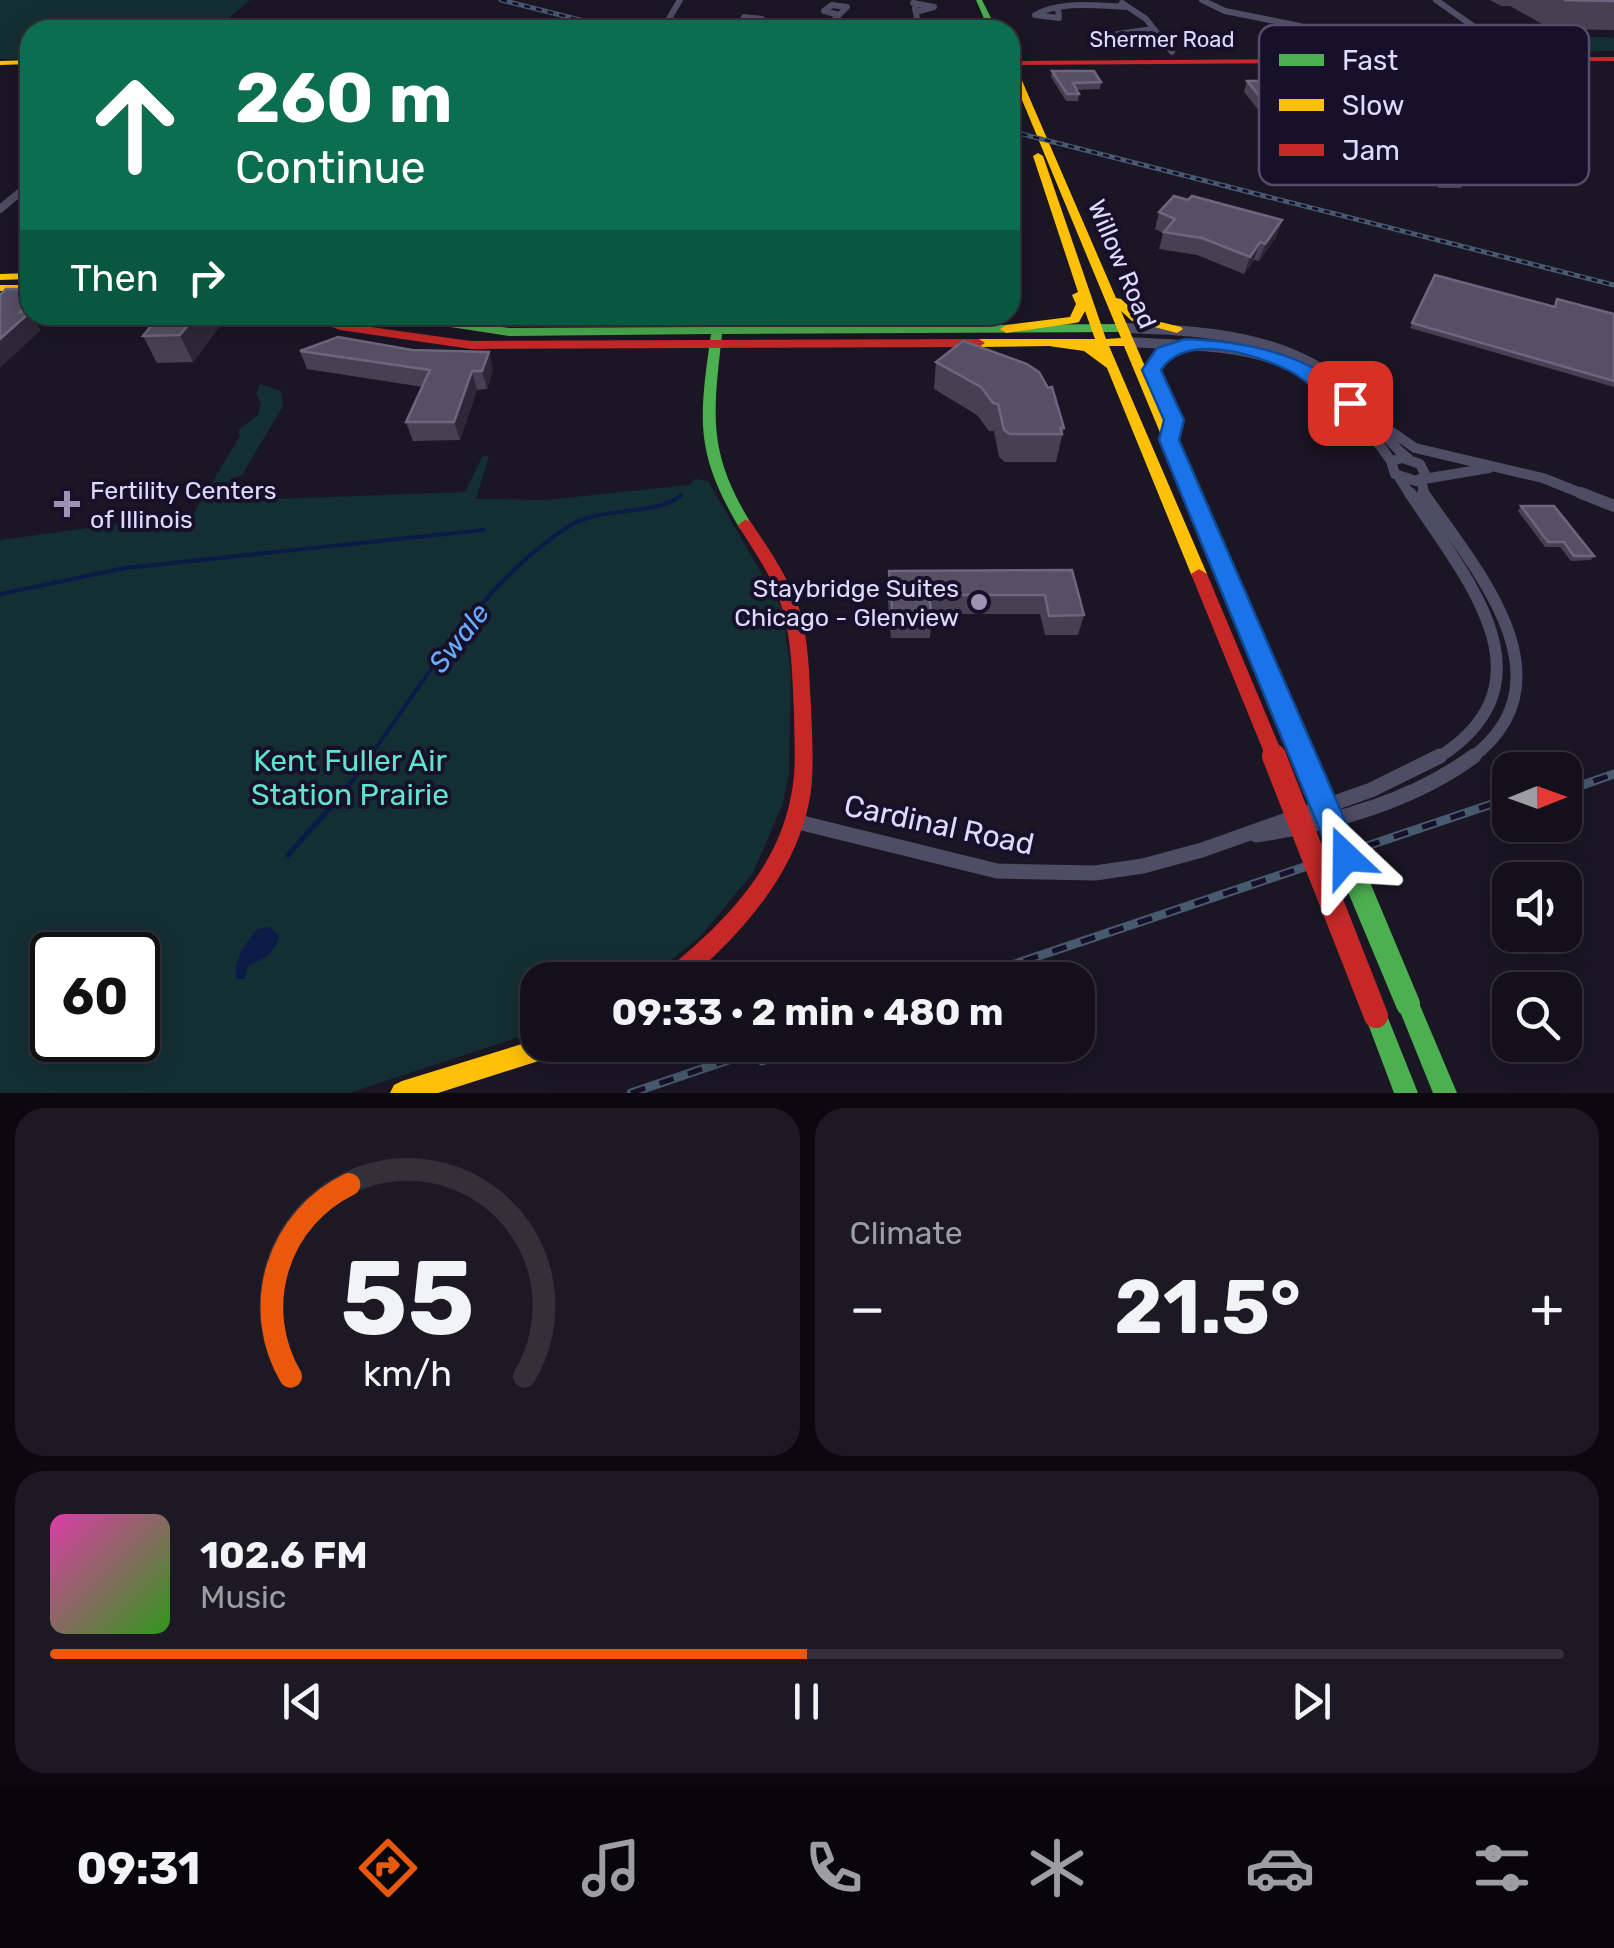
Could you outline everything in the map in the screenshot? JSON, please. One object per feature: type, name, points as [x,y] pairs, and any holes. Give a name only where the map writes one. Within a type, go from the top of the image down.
[{"type":"main road","name":"Shermer Road","points":[[1020,61],[1259,57]]},
{"type":"main road","name":"Willow Road","points":[[1020,87],[1444,1093]]},
{"type":"main road","name":"Willow Road","points":[[1020,115],[1099,335],[1274,756],[1406,1093]]},
{"type":"main road","points":[[1006,329],[1059,325],[1079,315],[1082,304],[1060,246],[1056,218]]},
{"type":"main road","points":[[1079,223],[1122,310],[1140,322],[1181,337],[1152,370],[1174,420],[1169,440]]},
{"type":"main road","points":[[337,325],[435,342],[718,330],[1045,342],[1088,348],[1117,378]]},
{"type":"main road","points":[[416,325],[509,332],[1006,329],[1124,335]]},
{"type":"main road","points":[[445,325],[456,327]]},
{"type":"main road","points":[[696,962],[740,915],[769,875],[800,800],[803,740],[798,635],[790,600],[712,465],[707,437],[718,330]]},
{"type":"main road","points":[[1045,342],[1099,335]]},
{"type":"main road","points":[[402,1093],[520,1056]]},
{"type":"street","points":[[1119,0],[1154,29],[1172,52]]},
{"type":"street","points":[[1202,0],[1225,11],[1295,25]]},
{"type":"street","points":[[1436,0],[1472,25]]},
{"type":"street","points":[[913,1],[934,8],[916,12]]},
{"type":"street","points":[[913,1],[914,20]]},
{"type":"street","points":[[1058,7],[1127,7]]},
{"type":"street","points":[[834,20],[840,14]]},
{"type":"street","points":[[1154,29],[1118,34],[1132,40],[1162,40]]},
{"type":"street","points":[[0,209],[20,192]]},
{"type":"street","points":[[1124,335],[1228,334],[1292,354],[1336,379],[1399,440],[1415,448],[1543,478],[1614,506]]},
{"type":"street","points":[[1124,335],[1181,337],[1264,354],[1299,368],[1350,403],[1488,622],[1497,668],[1491,704],[1463,740],[1416,769],[1247,836]]},
{"type":"street","points":[[1247,836],[1272,834],[1350,812],[1431,782],[1474,759],[1504,726],[1515,688],[1512,641],[1490,594],[1422,492],[1426,470],[1392,448],[1369,411]]},
{"type":"street","points":[[1390,462],[1476,460]]},
{"type":"street","points":[[1399,476],[1422,479],[1493,467]]},
{"type":"street","name":"Cardinal Road","points":[[794,821],[1026,875],[1104,874],[1160,863],[1247,836]]},
{"type":"green space","points":[[0,0],[250,0],[226,20],[20,20],[20,59],[0,59]]},
{"type":"green space","points":[[1589,37],[1614,38],[1614,51],[1589,51]]},
{"type":"green space","name":"Kent Fuller Air Station Prairie","points":[[260,384],[281,391],[283,406],[242,475],[234,478],[234,488],[247,496],[274,499],[465,492],[482,457],[489,456],[476,499],[546,500],[689,485],[695,479],[708,481],[782,609],[791,673],[789,772],[783,803],[753,873],[699,938],[669,962],[520,962],[520,1037],[349,1093],[0,1093],[0,540],[193,514],[240,436],[238,430],[258,415],[261,403],[256,394]]},
{"type":"water","points":[[269,927],[279,936],[275,947],[248,966],[245,979],[237,979],[236,966],[245,946],[258,929]]},
{"type":"building","points":[[1052,71],[1094,71],[1101,82],[1073,83],[1079,94],[1067,94]]},
{"type":"building","points":[[1247,81],[1259,81],[1259,96]]},
{"type":"building","points":[[1174,196],[1188,200],[1192,196],[1282,220],[1250,257],[1202,238],[1164,232],[1175,219],[1159,212]]},
{"type":"building","points":[[1435,275],[1555,307],[1557,299],[1614,314],[1614,381],[1412,323]]},
{"type":"building","points":[[6,289],[20,289],[20,321],[0,339],[0,295]]},
{"type":"building","points":[[152,325],[188,325],[180,335],[143,336]]},
{"type":"building","points":[[338,337],[412,350],[489,352],[482,371],[472,371],[454,422],[406,422],[430,370],[300,351]]},
{"type":"building","points":[[963,341],[1039,372],[1048,388],[1052,387],[1064,428],[1060,428],[1062,434],[1010,434],[1004,430],[998,404],[981,387],[936,362]]},
{"type":"building","points":[[1521,506],[1554,506],[1594,556],[1574,556],[1564,542],[1548,542]]},
{"type":"building","points":[[1072,570],[1084,615],[1049,616],[1045,595],[929,595],[932,619],[893,619],[889,571]]},
{"type":"waterway","name":"Swale","points":[[368,759],[460,631],[513,571],[542,545],[585,519],[660,506],[681,495]]},
{"type":"waterway","points":[[0,594],[125,568],[484,530]]},
{"type":"waterway","name":"Swale","points":[[288,855],[345,791],[370,756]]},
{"type":"railway","points":[[501,0],[580,20]]},
{"type":"railway","points":[[1020,134],[1614,285]]},
{"type":"railway","points":[[1582,785],[1614,774]]},
{"type":"railway","points":[[1021,962],[1492,804]]},
{"type":"railway","points":[[631,1093],[723,1062]]},
{"type":"traffic: fast","points":[[979,0],[988,20]]},
{"type":"traffic: fast","points":[[461,325],[509,332],[1121,328]]},
{"type":"traffic: fast","points":[[718,325],[709,399],[711,447],[717,472],[745,525]]},
{"type":"traffic: fast","points":[[1160,388],[1152,370],[1165,353],[1185,344]]},
{"type":"traffic: fast","points":[[1300,747],[1408,1004]]},
{"type":"traffic: fast","points":[[1408,1004],[1445,1093]]},
{"type":"traffic: fast","points":[[1376,1016],[1406,1093]]},
{"type":"traffic: slow","points":[[0,63],[20,62]]},
{"type":"traffic: slow","points":[[1020,86],[1300,747]]},
{"type":"traffic: slow","points":[[1038,156],[1096,328],[1199,574]]},
{"type":"traffic: slow","points":[[0,277],[20,276]]},
{"type":"traffic: slow","points":[[0,288],[20,288]]},
{"type":"traffic: slow","points":[[1006,329],[1075,320],[1082,304],[1078,295]]},
{"type":"traffic: slow","points":[[1117,301],[1136,319],[1177,329]]},
{"type":"traffic: slow","points":[[1045,342],[1088,348],[1108,365]]},
{"type":"traffic: slow","points":[[979,343],[1127,342]]},
{"type":"traffic: slow","points":[[402,1093],[520,1056]]},
{"type":"traffic: jam","points":[[1589,59],[1614,59]]},
{"type":"traffic: jam","points":[[1020,63],[1259,61]]},
{"type":"traffic: jam","points":[[337,325],[471,345],[979,343]]},
{"type":"traffic: jam","points":[[692,962],[735,921],[770,875],[784,850],[801,795],[803,726],[795,628],[784,590],[745,525]]},
{"type":"traffic: jam","points":[[1199,574],[1274,755]]},
{"type":"traffic: jam","points":[[1274,755],[1376,1016]]},
{"type":"place","name":"Fertility Centers of Illinois","points":[[67,504]]},
{"type":"place","name":"Staybridge Suites Chicago - Glenview","points":[[979,602]]},
{"type":"route","points":[[1346,857],[1169,440],[1174,420],[1152,370],[1154,361],[1164,352],[1185,344],[1220,346],[1264,354],[1299,368],[1350,403]]}]
